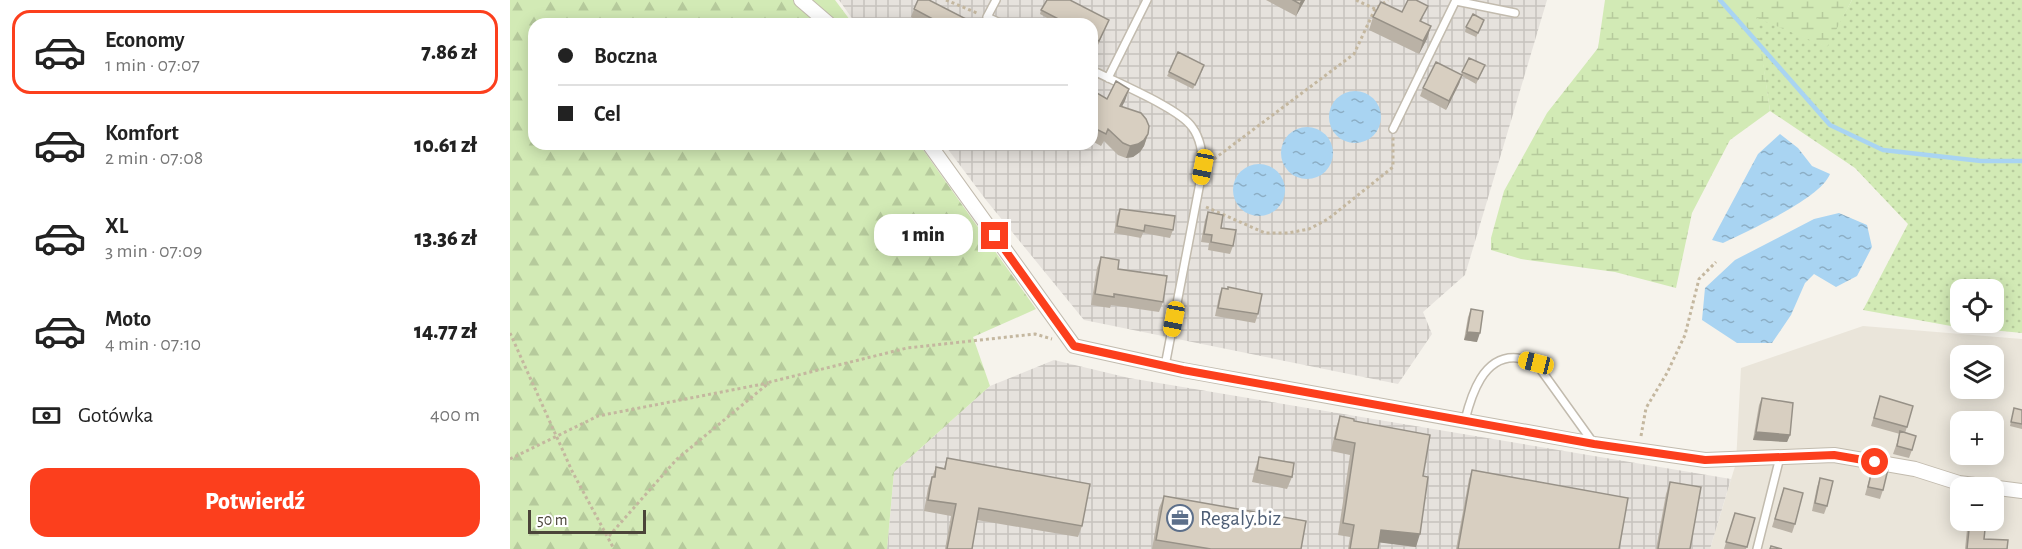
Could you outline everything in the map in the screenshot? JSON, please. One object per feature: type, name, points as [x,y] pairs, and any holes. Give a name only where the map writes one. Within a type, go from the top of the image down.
[{"type":"street","points":[[801,0],[822,18]]},
{"type":"street","points":[[933,150],[1074,346],[1165,366],[1638,451],[1705,460],[1834,455],[1916,469],[1959,483],[2022,491]]},
{"type":"lane","points":[[987,17],[996,0]]},
{"type":"lane","points":[[1108,78],[1148,0]]},
{"type":"lane","points":[[1393,129],[1456,0],[1515,13]]},
{"type":"lane","points":[[1098,73],[1178,113],[1192,127],[1201,145],[1203,167],[1165,366]]},
{"type":"lane","points":[[1465,420],[1472,392],[1487,370],[1498,362],[1514,358],[1536,363],[1594,444]]},
{"type":"lane","points":[[1757,549],[1780,457]]},
{"type":"path","points":[[946,0],[987,17]]},
{"type":"path","points":[[1356,0],[1375,9]]},
{"type":"path","points":[[1203,167],[1353,54],[1375,9],[1388,0]]},
{"type":"path","points":[[1196,203],[1266,233],[1309,229],[1328,219],[1393,167],[1393,129]]},
{"type":"path","points":[[1638,451],[1646,408],[1667,373],[1685,335],[1699,279],[1716,262]]},
{"type":"path","points":[[510,333],[572,471],[614,549]]},
{"type":"path","points":[[510,459],[598,416],[770,382],[907,348],[1035,334],[1074,346]]},
{"type":"path","points":[[609,536],[677,459],[770,382]]},
{"type":"shaded area","points":[[839,0],[1547,0],[1465,275],[1423,312],[1432,334],[1398,384],[1084,320],[986,200],[948,150],[1098,150],[1098,18],[852,18]]},
{"type":"shaded area","points":[[1863,326],[2022,339],[2022,549],[1710,549],[1736,463],[1741,368]]},
{"type":"shaded area","points":[[1054,360],[1129,378],[1731,479],[1710,549],[887,549],[894,472],[990,386]]},
{"type":"green space","points":[[510,0],[835,0],[848,18],[528,18],[528,150],[923,150],[1036,309],[973,337],[990,386],[894,472],[887,549],[510,549]]},
{"type":"green space","points":[[1605,0],[1852,0],[1827,47],[1757,18],[1770,111],[1730,140],[1692,213],[1676,288],[1615,272],[1521,259],[1491,250],[1491,238],[1504,191],[1547,113],[1598,48]]},
{"type":"green space","points":[[1852,0],[2022,0],[2022,333],[2004,331],[2004,279],[1950,279],[1950,326],[1863,310],[1908,224],[1855,168],[1770,111],[1756,17],[1826,46]]},
{"type":"water","points":[[1355,91],[1369,95],[1377,103],[1381,117],[1377,131],[1369,139],[1355,143],[1341,139],[1333,131],[1329,117],[1333,103],[1341,95]]},
{"type":"water","points":[[1307,127],[1321,131],[1329,139],[1333,153],[1329,167],[1321,175],[1307,179],[1293,175],[1285,167],[1281,153],[1285,139],[1293,131]]},
{"type":"water","points":[[1780,134],[1798,148],[1812,166],[1830,174],[1824,184],[1813,194],[1766,222],[1723,243],[1712,240],[1758,154]]},
{"type":"water","points":[[1259,164],[1273,168],[1281,176],[1285,190],[1281,204],[1273,212],[1259,216],[1245,212],[1237,204],[1233,190],[1237,176],[1245,168]]},
{"type":"water","points":[[1839,213],[1867,225],[1872,247],[1857,276],[1836,287],[1814,274],[1805,283],[1791,315],[1772,343],[1737,343],[1702,320],[1705,288],[1735,260],[1814,219]]},
{"type":"building","points":[[918,0],[929,0],[964,18],[931,18],[914,9]]},
{"type":"building","points":[[1047,0],[1070,0],[1109,20],[1099,41],[1098,18],[1056,18],[1041,10]]},
{"type":"building","points":[[1408,0],[1416,0],[1428,6],[1420,21],[1431,26],[1423,41],[1373,17],[1381,2],[1402,12]]},
{"type":"building","points":[[1473,14],[1484,20],[1478,33],[1466,27]]},
{"type":"building","points":[[1178,52],[1204,65],[1195,85],[1169,72]]},
{"type":"building","points":[[1469,58],[1485,65],[1478,79],[1462,72]]},
{"type":"building","points":[[1436,62],[1462,75],[1449,101],[1423,88]]},
{"type":"building","points":[[1116,81],[1129,89],[1120,106],[1141,113],[1146,119],[1149,126],[1144,140],[1130,146],[1123,143],[1108,129],[1106,134],[1098,130],[1098,94],[1107,99]]},
{"type":"building","points":[[1120,209],[1175,216],[1173,230],[1145,225],[1144,231],[1117,226]]},
{"type":"building","points":[[1208,212],[1223,215],[1221,228],[1236,230],[1233,246],[1211,242],[1212,235],[1204,234]]},
{"type":"building","points":[[1101,257],[1119,260],[1118,269],[1167,276],[1163,302],[1114,294],[1114,297],[1095,294]]},
{"type":"building","points":[[1228,287],[1262,294],[1258,314],[1218,308],[1222,288],[1228,289]]},
{"type":"building","points":[[1471,309],[1483,311],[1480,333],[1467,332]]},
{"type":"building","points":[[1880,396],[1913,406],[1907,427],[1874,418]]},
{"type":"building","points":[[1762,398],[1793,403],[1790,435],[1756,432]]},
{"type":"building","points":[[2014,408],[2022,410],[2022,424],[2011,422]]},
{"type":"building","points":[[1340,416],[1354,419],[1354,421],[1430,435],[1423,476],[1428,477],[1420,534],[1381,530],[1378,549],[1350,549],[1354,525],[1343,523],[1355,443],[1335,439]]},
{"type":"building","points":[[1900,431],[1916,436],[1912,450],[1897,446]]},
{"type":"building","points":[[1259,457],[1294,463],[1292,477],[1257,470]]},
{"type":"building","points":[[947,458],[1090,484],[1082,526],[979,508],[972,549],[947,549],[956,504],[928,500],[936,467],[945,469]]},
{"type":"building","points":[[1874,462],[1889,465],[1883,490],[1868,487]]},
{"type":"building","points":[[1472,470],[1628,498],[1619,549],[1458,549]]},
{"type":"building","points":[[1820,478],[1833,481],[1827,506],[1815,503]]},
{"type":"building","points":[[1670,482],[1701,487],[1690,549],[1658,549]]},
{"type":"building","points":[[1784,488],[1803,493],[1795,524],[1775,519]]},
{"type":"building","points":[[1164,496],[1306,521],[1301,549],[1211,549],[1156,540]]},
{"type":"building","points":[[1735,513],[1755,518],[1747,547],[1726,542]]},
{"type":"building","points":[[1969,531],[1985,531],[1984,539],[2008,540],[2007,549],[1967,549]]},
{"type":"waterway","points":[[1720,0],[1830,125],[1883,150],[1981,161],[2022,161]]},
{"type":"place","name":"Regaly.biz","points":[[1180,518]]},
{"type":"route","points":[[995,236],[1074,346],[1183,370],[1594,444],[1705,460],[1834,455],[1875,462]]}]
